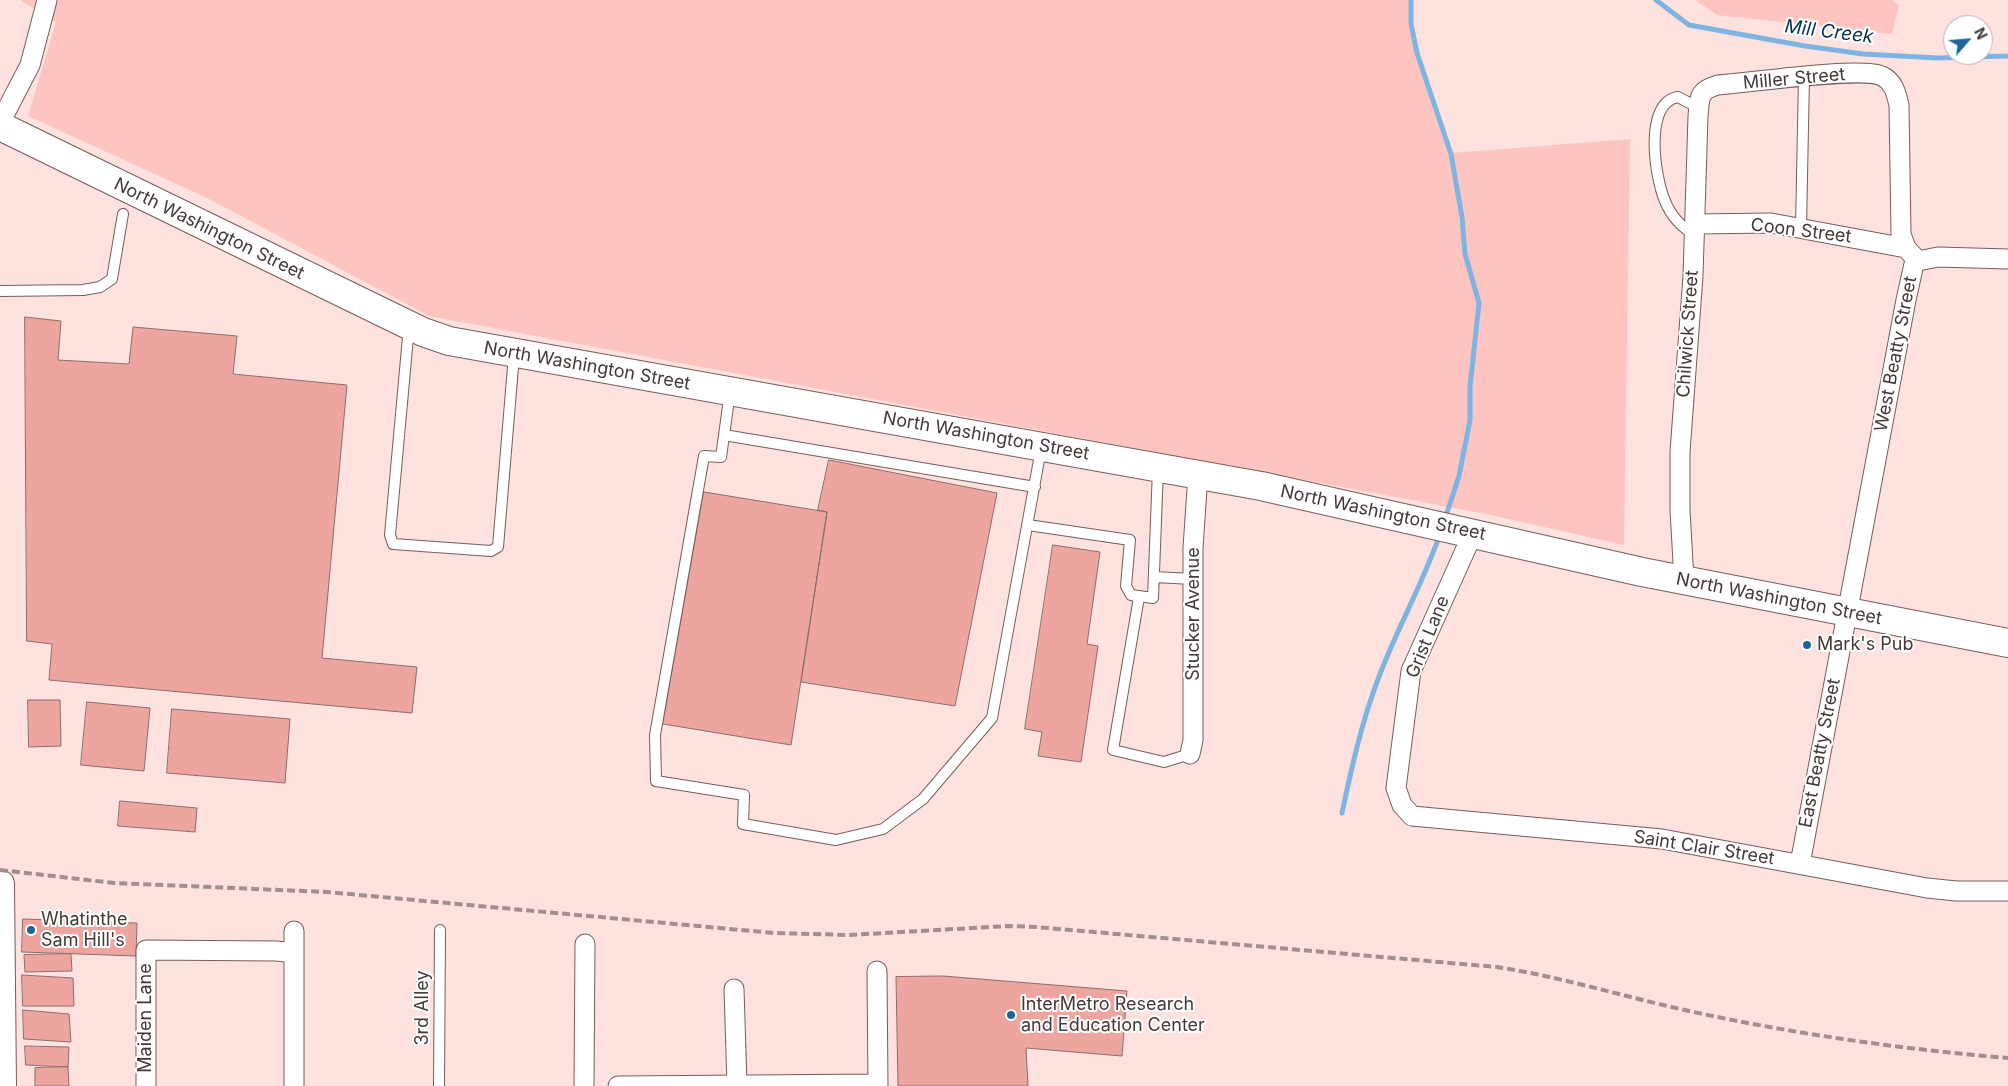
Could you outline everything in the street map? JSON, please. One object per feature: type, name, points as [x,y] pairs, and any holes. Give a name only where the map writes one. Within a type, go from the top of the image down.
[{"type":"street","points":[[0,125],[30,65],[47,0]]},
{"type":"street","name":"Miller Street","points":[[1705,88],[1718,85],[1854,74],[1883,77],[1893,84],[1899,105],[1901,234],[1912,254]]},
{"type":"street","name":"Chilwick Street","points":[[1684,580],[1680,510],[1680,452],[1695,229],[1699,108],[1700,96],[1705,88]]},
{"type":"street","name":"North Washington Street","points":[[0,125],[409,326],[449,341],[1198,474],[1684,580],[2008,643]]},
{"type":"street","name":"Coon Street","points":[[1695,229],[1771,223],[1801,227],[1912,254],[1938,257],[2008,259]]},
{"type":"street","name":"West Beatty Street","points":[[1847,612],[1914,264],[1912,254]]},
{"type":"street","name":"Stucker Avenue","points":[[1190,754],[1193,740],[1193,578],[1198,474]]},
{"type":"street","name":"Grist Lane","points":[[1402,805],[1396,788],[1404,710],[1411,671],[1474,533]]},
{"type":"street","name":"East Beatty Street","points":[[1800,864],[1847,612]]},
{"type":"street","name":"Saint Clair Street","points":[[1402,805],[1412,816],[1662,839],[1927,888],[1956,891],[2008,891]]},
{"type":"street","points":[[0,884],[2,1086]]},
{"type":"street","points":[[294,931],[294,1086]]},
{"type":"street","points":[[584,1086],[585,944]]},
{"type":"street","name":"Maiden Lane","points":[[146,1086],[146,950],[276,951],[294,953]]},
{"type":"street","points":[[618,1086],[878,1085],[877,971]]},
{"type":"street","points":[[734,989],[737,1085]]},
{"type":"lane","points":[[1801,227],[1804,77]]},
{"type":"lane","points":[[1695,229],[1678,223],[1665,201],[1656,170],[1655,138],[1660,111],[1667,101],[1678,97],[1699,108]]},
{"type":"lane","points":[[0,291],[83,290],[100,287],[112,279],[123,214]]},
{"type":"lane","points":[[409,326],[390,536],[393,544],[490,552],[498,547],[514,354]]},
{"type":"lane","points":[[730,391],[721,457],[704,456],[655,735],[656,781],[744,795],[743,824],[836,840],[883,830],[923,799],[992,718],[1042,446]]},
{"type":"lane","points":[[724,434],[1035,487]]},
{"type":"lane","points":[[1028,525],[1130,540],[1126,586],[1131,595],[1153,598],[1158,467]]},
{"type":"lane","points":[[1154,577],[1193,578]]},
{"type":"lane","points":[[1139,596],[1113,750],[1164,762],[1190,754]]},
{"type":"lane","name":"3rd Alley","points":[[438,1086],[440,930]]},
{"type":"shaded area","points":[[20,0],[1411,0],[1411,24],[1451,153],[1630,139],[1624,545],[1486,514],[429,316],[209,199],[28,116],[56,22]]},
{"type":"shaded area","points":[[1695,0],[1892,0],[1899,5],[1892,34],[1717,15]]},
{"type":"building","points":[[25,317],[61,321],[58,360],[129,364],[133,327],[237,336],[233,374],[347,385],[322,658],[417,667],[412,713],[49,680],[52,644],[27,641]]},
{"type":"building","points":[[829,460],[997,493],[955,706],[801,682],[827,512],[818,510]]},
{"type":"building","points":[[704,492],[827,512],[791,745],[663,724]]},
{"type":"building","points":[[1053,545],[1100,552],[1087,644],[1098,646],[1081,762],[1038,756],[1042,732],[1025,729]]},
{"type":"building","points":[[28,700],[60,700],[61,746],[29,747]]},
{"type":"building","points":[[87,702],[150,708],[144,771],[81,765]]},
{"type":"building","points":[[172,709],[290,719],[285,783],[167,773]]},
{"type":"building","points":[[120,801],[197,808],[195,832],[118,826]]},
{"type":"building","points":[[23,919],[137,923],[136,956],[22,952]]},
{"type":"building","points":[[71,954],[72,971],[25,972],[24,955]]},
{"type":"building","points":[[22,975],[73,978],[74,1006],[23,1006]]},
{"type":"building","name":"InterMetro Research and Education Center","points":[[943,976],[1127,991],[1122,1056],[1026,1048],[1028,1086],[898,1086],[896,977]]},
{"type":"building","points":[[23,1010],[69,1014],[71,1042],[24,1039]]},
{"type":"building","points":[[25,1046],[69,1047],[68,1067],[26,1065]]},
{"type":"building","points":[[68,1067],[69,1086],[35,1086],[35,1068]]},
{"type":"waterway","points":[[1411,0],[1411,24],[1417,53],[1451,154],[1462,217],[1465,254],[1479,303],[1470,387],[1470,420],[1459,476],[1445,519]]},
{"type":"waterway","name":"Mill Creek","points":[[1656,0],[1689,25],[1805,46],[1863,54],[1938,58],[2008,56]]},
{"type":"waterway","points":[[1342,813],[1358,743],[1374,691],[1387,656],[1426,570],[1440,534]]},
{"type":"railway","points":[[0,870],[114,883],[327,892],[774,933],[849,935],[1008,926],[1036,927],[1497,967],[1768,1027],[1888,1045],[2008,1058]]},
{"type":"place","name":"Mark's Pub","points":[[1807,645]]},
{"type":"place","name":"Whatinthe Sam Hill's","points":[[31,930]]},
{"type":"place","name":"InterMetro Research and Education Center","points":[[1011,1015]]}]
